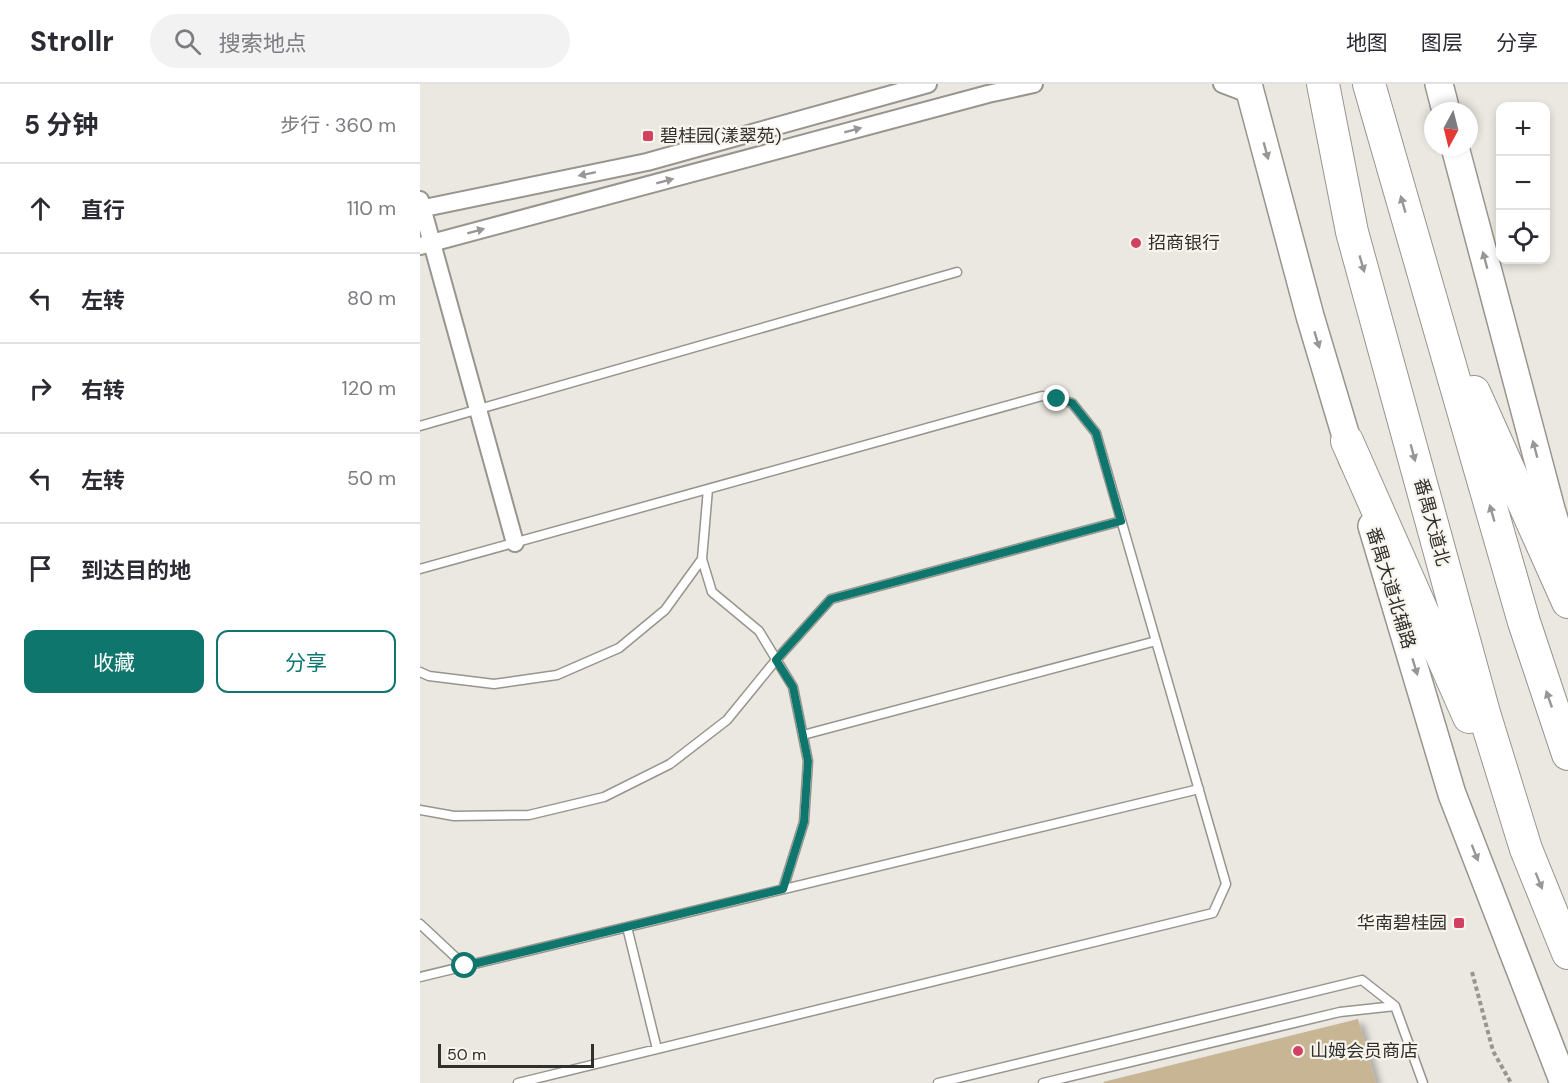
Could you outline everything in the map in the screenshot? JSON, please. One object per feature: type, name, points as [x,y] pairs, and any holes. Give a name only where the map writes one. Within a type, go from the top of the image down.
[{"type":"highway","points":[[1304,84],[1352,232]]},
{"type":"highway","name":"番禺大道北","points":[[1323,84],[1352,232],[1484,713],[1526,849],[1568,953]]},
{"type":"highway","points":[[1370,86],[1524,622],[1568,754]]},
{"type":"highway","points":[[1426,287],[1568,602]]},
{"type":"highway","points":[[1347,441],[1526,849]]},
{"type":"main road","points":[[1439,84],[1444,102]]},
{"type":"main road","name":"番禺大道北辅路","points":[[1249,89],[1310,316],[1452,794],[1564,1083]]},
{"type":"main road","points":[[1457,156],[1568,566]]},
{"type":"street","points":[[515,543],[478,410],[426,245],[421,206],[648,162],[928,84]]},
{"type":"street","points":[[426,245],[977,97],[1034,84]]},
{"type":"street","points":[[1222,84],[1249,89]]},
{"type":"lane","points":[[420,426],[957,272]]},
{"type":"lane","points":[[420,569],[1042,396],[1072,403],[1096,433],[1226,884],[1213,913],[518,1083]]},
{"type":"lane","points":[[708,489],[702,560],[712,591],[759,631],[793,687],[808,761],[804,822],[783,889]]},
{"type":"lane","points":[[420,810],[454,816],[529,816],[604,797],[670,764],[727,720],[776,660],[831,599],[1121,521]]},
{"type":"lane","points":[[420,672],[429,676],[494,684],[557,675],[618,648],[665,610],[702,560]]},
{"type":"lane","points":[[803,735],[1156,641]]},
{"type":"lane","points":[[420,977],[1199,789]]},
{"type":"lane","points":[[420,924],[465,966]]},
{"type":"lane","points":[[627,927],[657,1049]]},
{"type":"lane","points":[[938,1083],[1362,980],[1395,1006],[1423,1083]]},
{"type":"lane","points":[[1043,1083],[1340,1012],[1395,1006]]},
{"type":"path","points":[[1472,972],[1493,1051],[1511,1083]]},
{"type":"building","name":"山姆会员商店","points":[[1358,1019],[1376,1083],[1103,1082]]},
{"type":"place","name":"碧桂园(漾翠苑)","points":[[648,136]]},
{"type":"place","name":"招商银行","points":[[1136,243]]},
{"type":"place","name":"华南碧桂园","points":[[1459,923]]},
{"type":"place","name":"山姆会员商店","points":[[1298,1051]]},
{"type":"route","points":[[465,966],[783,889],[804,822],[808,761],[793,687],[776,660],[831,599],[1121,521],[1096,433],[1072,403],[1057,399]]}]
